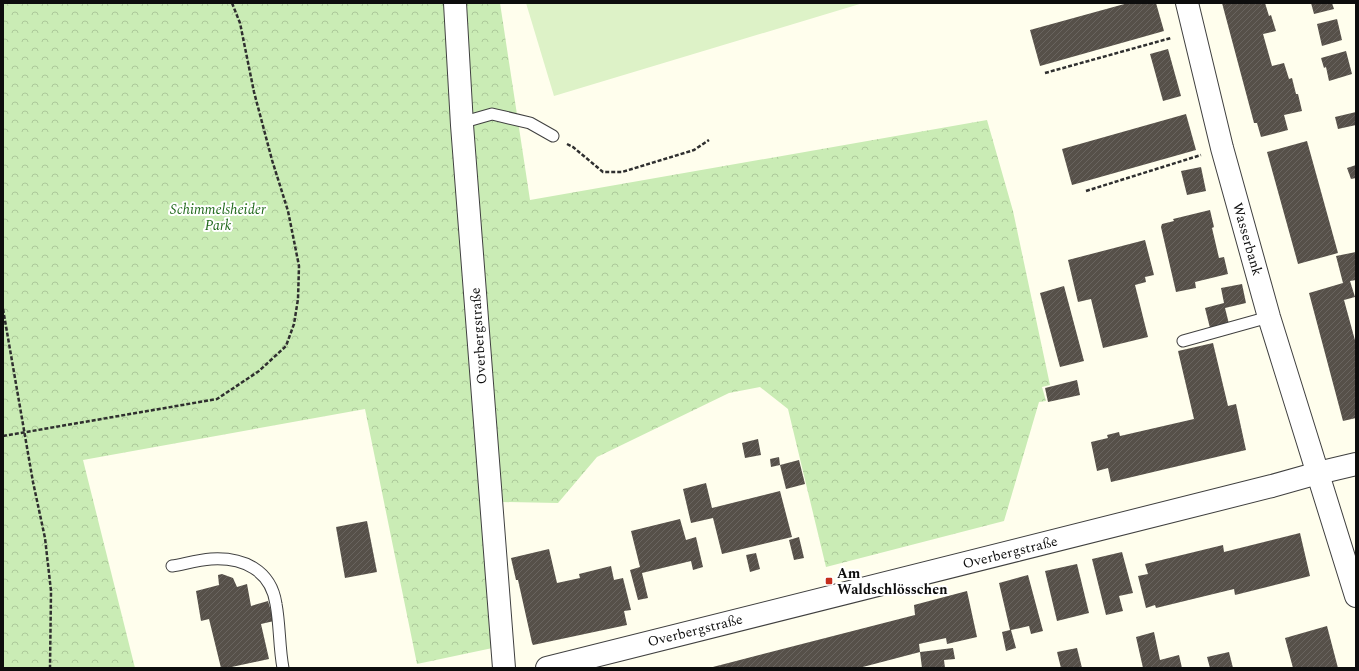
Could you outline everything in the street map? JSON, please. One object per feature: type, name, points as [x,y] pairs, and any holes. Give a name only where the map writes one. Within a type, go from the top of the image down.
[{"type":"street","name":"Overbergstraße","points":[[455,3],[462,126],[504,668]]},
{"type":"street","name":"Wasserbank","points":[[1186,3],[1222,148],[1269,317],[1356,596]]},
{"type":"street","name":"Overbergstraße","points":[[547,668],[576,664],[1356,464]]},
{"type":"lane","points":[[462,126],[471,120],[492,114],[530,123],[553,136]]},
{"type":"lane","points":[[1184,342],[1269,317]]},
{"type":"lane","points":[[172,566],[211,559],[242,564],[254,568],[261,573],[269,583],[276,603],[279,646],[283,668]]},
{"type":"path","points":[[3,436],[217,400],[259,371],[286,346],[294,324],[298,299],[299,266],[288,211],[272,160],[254,92],[240,24],[232,3]]},
{"type":"path","points":[[1045,73],[1193,32]]},
{"type":"path","points":[[553,136],[573,147],[604,172],[622,172],[679,155],[694,150],[709,140]]},
{"type":"path","points":[[1086,191],[1222,148]]},
{"type":"path","points":[[3,309],[32,482],[45,538],[51,591],[50,668]]},
{"type":"green space","name":"Schimmelsheider Park","points":[[3,3],[500,3],[530,200],[987,120],[1013,211],[1050,385],[1042,387],[1046,401],[1039,402],[1004,521],[826,567],[788,409],[760,387],[729,393],[597,457],[558,503],[502,502],[502,646],[417,664],[365,409],[83,460],[135,668],[3,668]]},
{"type":"green space","points":[[526,3],[863,3],[554,96]]},
{"type":"building","points":[[1128,3],[1156,3],[1164,31],[1040,66],[1030,30]]},
{"type":"building","points":[[1222,3],[1265,3],[1276,31],[1263,34],[1272,66],[1284,63],[1289,79],[1292,78],[1296,94],[1298,94],[1302,111],[1284,115],[1288,130],[1261,137],[1257,123],[1254,123]]},
{"type":"building","points":[[1311,3],[1332,3],[1334,9],[1314,14]]},
{"type":"building","points":[[1337,19],[1342,40],[1322,46],[1317,24]]},
{"type":"building","points":[[1168,49],[1181,96],[1163,101],[1150,54]]},
{"type":"building","points":[[1346,51],[1352,74],[1329,81],[1326,67],[1324,68],[1321,58]]},
{"type":"building","points":[[1356,112],[1356,125],[1338,129],[1335,117]]},
{"type":"building","points":[[1186,114],[1196,150],[1072,185],[1062,149]]},
{"type":"building","points":[[1307,141],[1338,253],[1298,264],[1267,152]]},
{"type":"building","points":[[1356,165],[1356,178],[1351,179],[1347,168]]},
{"type":"building","points":[[1201,167],[1206,191],[1187,195],[1181,171]]},
{"type":"building","points":[[1210,210],[1214,227],[1212,228],[1219,258],[1224,257],[1228,274],[1195,282],[1196,288],[1176,292],[1161,227],[1162,224],[1174,221],[1173,219]]},
{"type":"building","points":[[1145,240],[1154,275],[1145,277],[1146,282],[1135,285],[1148,337],[1103,348],[1091,299],[1078,302],[1068,260]]},
{"type":"building","points":[[1356,252],[1356,280],[1350,281],[1355,297],[1344,300],[1356,344],[1356,418],[1343,421],[1309,293],[1343,283],[1336,256]]},
{"type":"building","points":[[1242,284],[1246,303],[1225,308],[1229,324],[1210,328],[1205,308],[1224,303],[1221,288]]},
{"type":"building","points":[[1064,286],[1084,361],[1060,367],[1040,293]]},
{"type":"building","points":[[1213,343],[1228,406],[1236,404],[1246,450],[1111,482],[1108,468],[1097,471],[1091,442],[1108,438],[1107,435],[1119,432],[1120,436],[1194,419],[1178,351]]},
{"type":"building","points":[[1077,380],[1080,395],[1048,402],[1045,388]]},
{"type":"building","points":[[758,439],[761,455],[745,458],[742,443]]},
{"type":"building","points":[[779,457],[780,465],[771,467],[770,459]]},
{"type":"building","points":[[799,460],[805,484],[786,489],[780,465]]},
{"type":"building","points":[[706,483],[712,508],[780,491],[792,537],[722,554],[713,518],[691,523],[683,489]]},
{"type":"building","points":[[680,519],[686,540],[696,537],[703,567],[693,570],[691,561],[642,573],[648,598],[638,600],[630,570],[640,567],[631,531]]},
{"type":"building","points":[[367,521],[377,572],[345,578],[336,527]]},
{"type":"building","points":[[1300,533],[1310,576],[1235,595],[1234,589],[1156,608],[1155,605],[1146,608],[1138,576],[1148,574],[1145,564],[1223,545],[1224,552]]},
{"type":"building","points":[[799,537],[804,558],[794,560],[789,540]]},
{"type":"building","points":[[549,549],[557,583],[580,578],[579,574],[611,566],[614,580],[623,578],[631,610],[624,611],[627,625],[533,645],[518,580],[516,580],[511,558]]},
{"type":"building","points":[[1122,552],[1133,593],[1119,596],[1123,611],[1106,615],[1092,559]]},
{"type":"building","points":[[756,553],[760,569],[750,572],[746,555]]},
{"type":"building","points":[[1077,564],[1089,613],[1057,621],[1045,571]]},
{"type":"building","points":[[222,574],[233,578],[237,587],[247,584],[251,606],[268,601],[274,621],[261,624],[269,659],[221,668],[209,619],[201,621],[196,591],[219,585],[218,575]]},
{"type":"building","points":[[1028,575],[1043,631],[1031,634],[1029,626],[1011,630],[1016,648],[1006,651],[1002,632],[1010,630],[999,583]]},
{"type":"building","points":[[967,591],[977,637],[947,644],[946,638],[919,644],[920,652],[859,668],[709,668],[915,615],[914,605]]},
{"type":"building","points":[[1327,626],[1338,668],[1293,668],[1285,638]]},
{"type":"building","points":[[1154,632],[1160,660],[1179,655],[1182,668],[1143,668],[1136,637]]},
{"type":"building","points":[[953,648],[955,659],[944,660],[945,668],[922,668],[920,652]]},
{"type":"building","points":[[1077,648],[1082,668],[1061,668],[1057,652]]},
{"type":"building","points":[[1229,652],[1233,668],[1210,668],[1207,657]]},
{"type":"place","name":"Am Waldschlösschen","points":[[829,581]]}]
